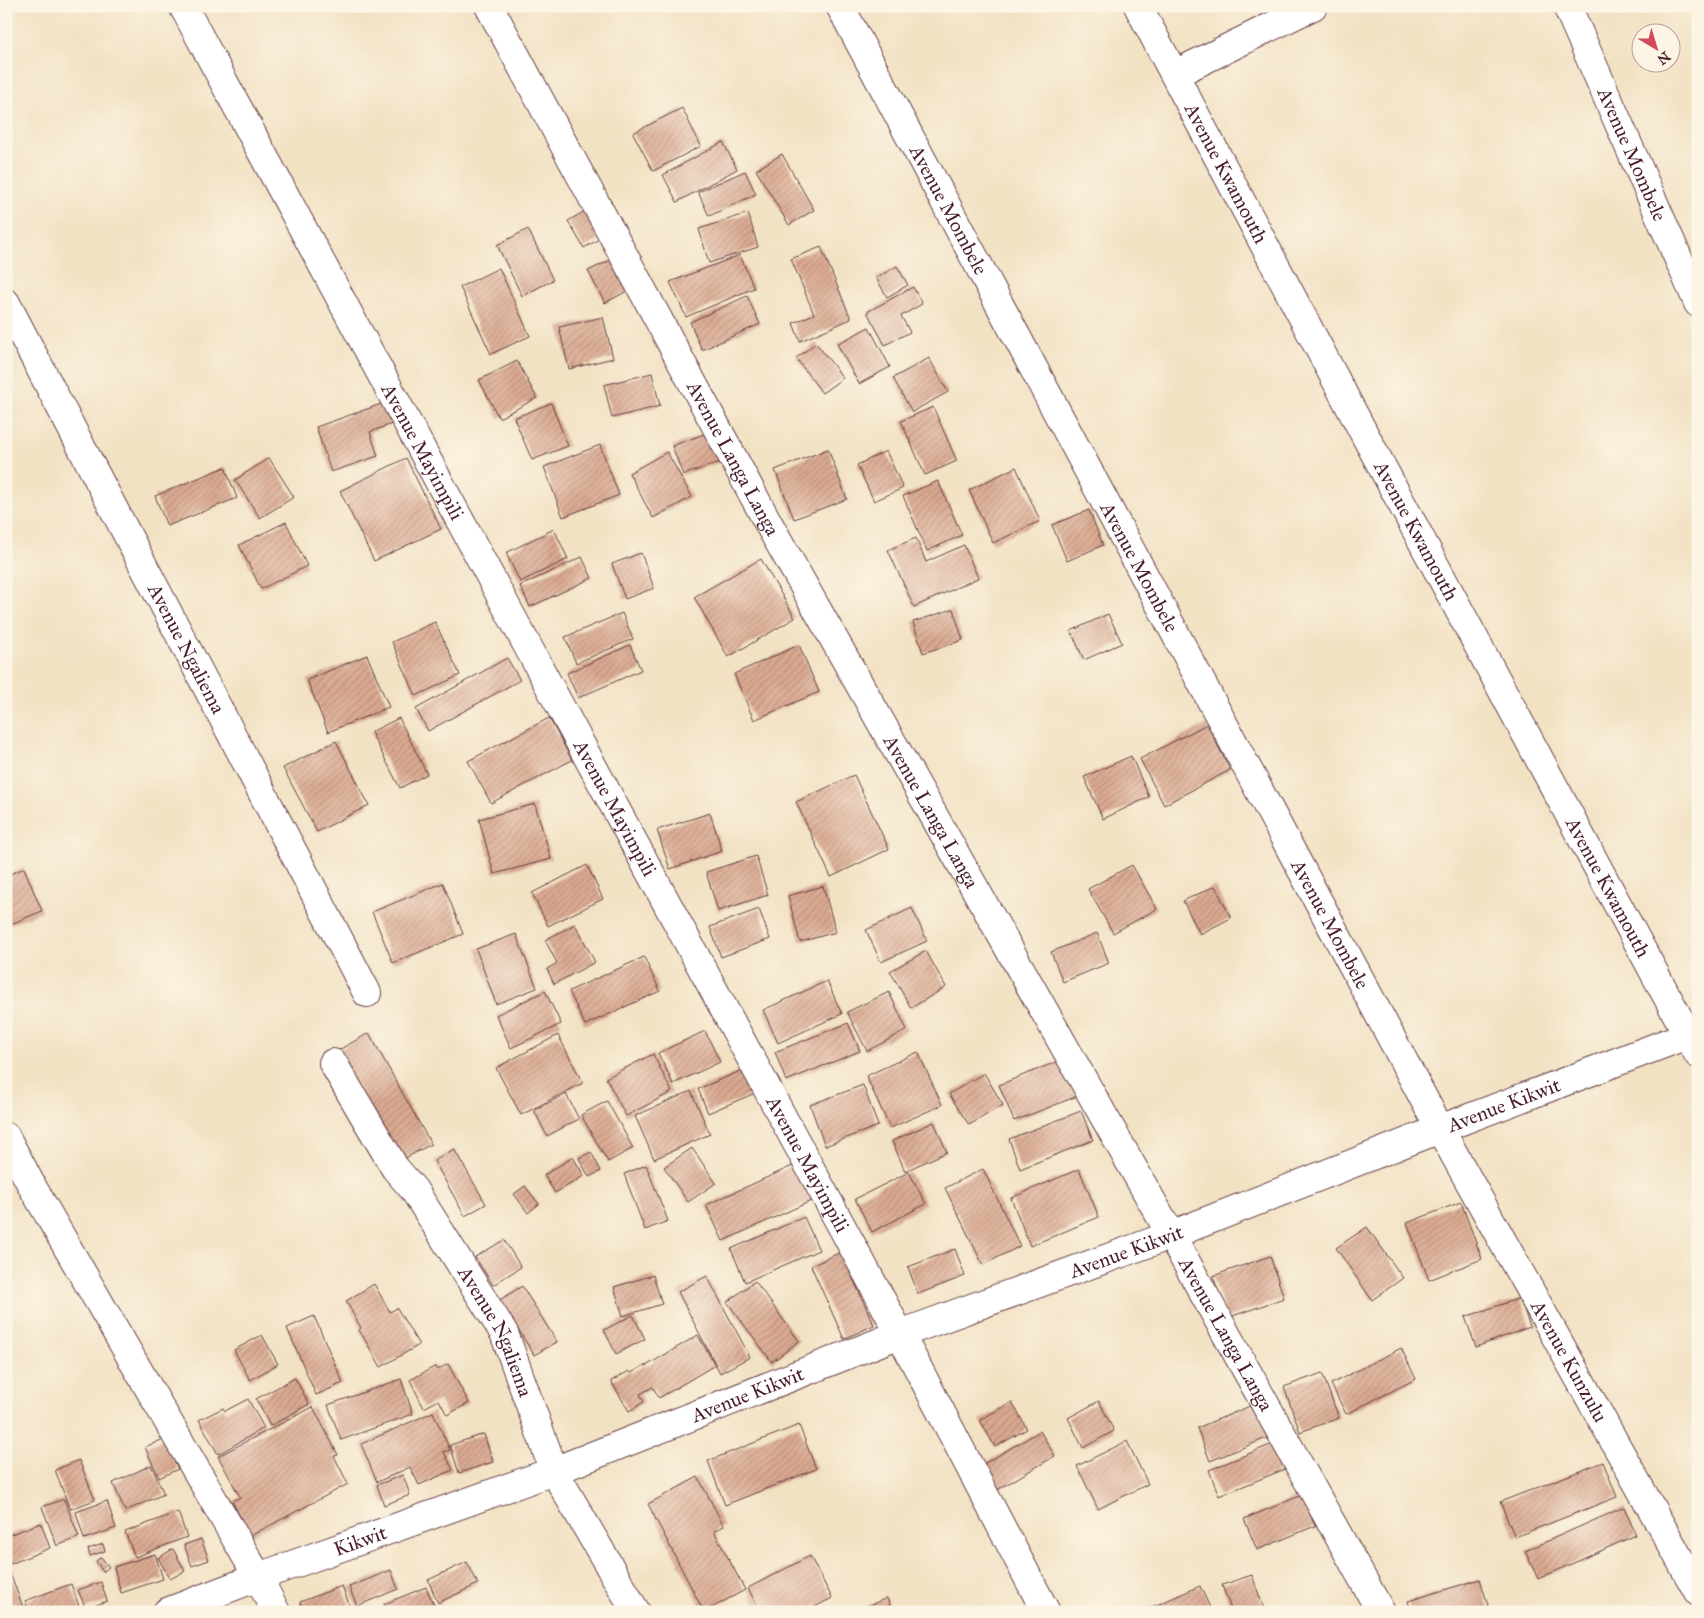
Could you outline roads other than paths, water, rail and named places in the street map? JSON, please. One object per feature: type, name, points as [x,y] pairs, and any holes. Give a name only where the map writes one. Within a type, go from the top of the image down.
[{"type":"street","name":"Avenue Mayimpili","points":[[183,6],[900,1334],[1046,1612]]},
{"type":"street","name":"Avenue Langa Langa","points":[[489,6],[771,528],[1171,1235],[1381,1612]]},
{"type":"street","name":"Avenue Mombele","points":[[840,6],[1440,1129]]},
{"type":"street","name":"Avenue Kwamouth","points":[[1138,6],[1372,448],[1694,1040]]},
{"type":"street","points":[[1175,74],[1313,6]]},
{"type":"street","name":"Avenue Mombele","points":[[1567,6],[1698,303]]},
{"type":"street","name":"Avenue Ngaliema","points":[[6,303],[367,993]]},
{"type":"street","name":"Avenue Kikwit","points":[[554,1471],[900,1334],[1171,1235],[1440,1129],[1694,1040]]},
{"type":"street","name":"Avenue Ngaliema","points":[[333,1063],[396,1168],[414,1190],[504,1333],[554,1471],[636,1612]]},
{"type":"street","name":"Avenue Kunzulu","points":[[1440,1129],[1698,1592]]},
{"type":"street","points":[[6,1137],[33,1188],[258,1577],[276,1612]]},
{"type":"street","name":"Kikwit","points":[[167,1612],[258,1577],[554,1471]]}]
